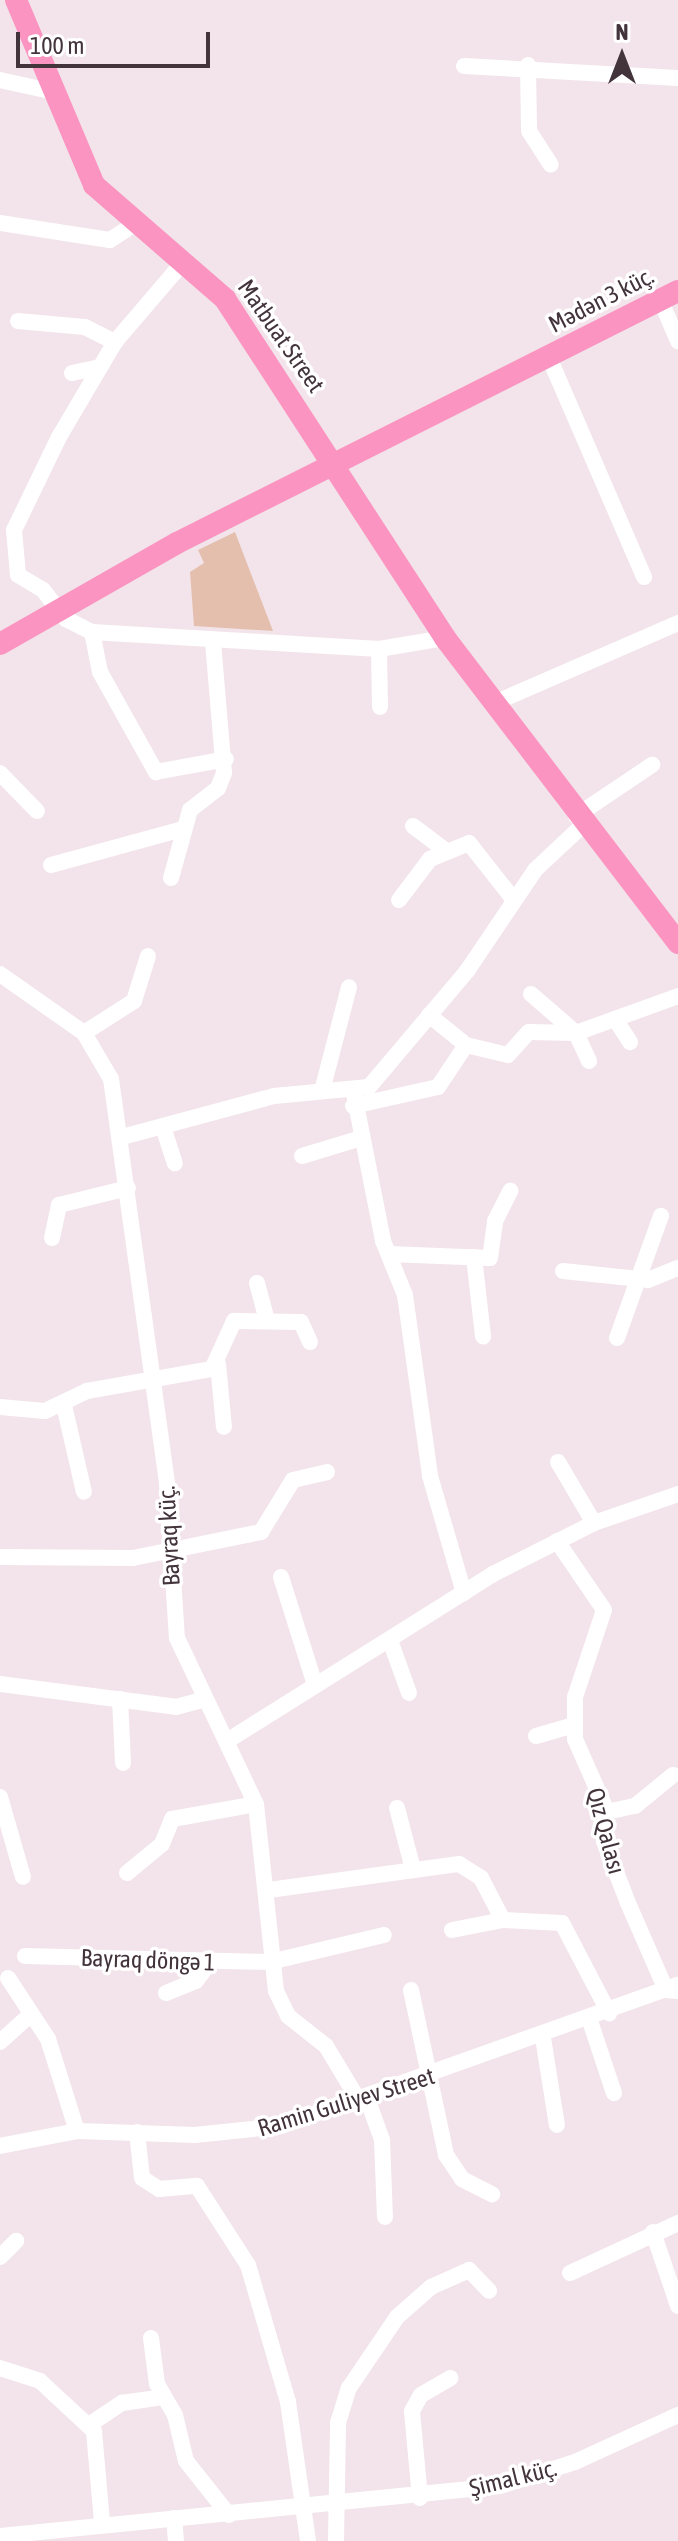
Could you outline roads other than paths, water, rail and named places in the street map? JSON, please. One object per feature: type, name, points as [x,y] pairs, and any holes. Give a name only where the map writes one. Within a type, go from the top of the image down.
[{"type":"main road","name":"Matbuat Street","points":[[26,8],[94,185],[136,223],[189,256]]},
{"type":"main road","name":"Matbuat Street","points":[[57,90],[105,178],[189,256],[236,292],[341,460],[445,638],[579,821],[678,943]]},
{"type":"main road","name":"Mədən 3 küç.","points":[[2,639],[54,608],[669,295]]},
{"type":"street","points":[[464,66],[528,65],[678,78]]},
{"type":"street","points":[[528,65],[529,131],[551,165]]},
{"type":"street","points":[[0,80],[57,90]]},
{"type":"street","points":[[0,223],[110,240],[136,223]]},
{"type":"street","points":[[189,256],[115,342],[100,367],[12,538],[14,568],[54,608],[92,632],[379,649],[445,638]]},
{"type":"street","points":[[669,295],[678,341]]},
{"type":"street","points":[[18,321],[85,327],[115,342]]},
{"type":"street","points":[[548,355],[644,577]]},
{"type":"street","points":[[72,373],[100,367]]},
{"type":"street","points":[[492,704],[678,623]]},
{"type":"street","points":[[92,632],[96,665],[156,772],[226,759]]},
{"type":"street","points":[[171,878],[183,829],[194,804],[218,788],[226,759],[213,641]]},
{"type":"street","points":[[379,649],[380,707]]},
{"type":"street","points":[[353,1098],[375,1081],[429,1015],[513,899],[579,821],[652,765]]},
{"type":"street","points":[[0,773],[37,811]]},
{"type":"street","points":[[413,826],[443,849]]},
{"type":"street","points":[[51,865],[183,829]]},
{"type":"street","points":[[399,900],[443,849],[469,843],[513,899]]},
{"type":"street","points":[[84,1033],[134,1001],[148,956]]},
{"type":"street","name":"Bayraq küç.","points":[[0,974],[84,1033],[108,1071],[122,1137],[153,1380],[173,1552],[177,1638],[256,1804],[269,1890],[270,1962],[288,2016],[326,2046],[363,2100],[382,2140],[385,2217]]},
{"type":"street","points":[[323,1087],[349,987]]},
{"type":"street","points":[[531,994],[576,1033],[589,1061]]},
{"type":"street","points":[[429,1015],[466,1045],[508,1055],[529,1032],[576,1033],[617,1022],[678,996]]},
{"type":"street","points":[[617,1022],[630,1042]]},
{"type":"street","points":[[122,1137],[164,1130],[323,1087],[353,1098],[438,1087],[466,1045]]},
{"type":"street","points":[[353,1098],[358,1139],[410,1324],[430,1476],[464,1593]]},
{"type":"street","points":[[164,1130],[175,1163]]},
{"type":"street","points":[[302,1156],[358,1139]]},
{"type":"street","points":[[52,1238],[59,1205],[128,1188]]},
{"type":"street","points":[[389,1254],[492,1256],[495,1221],[510,1191]]},
{"type":"street","points":[[617,1338],[661,1216]]},
{"type":"street","points":[[474,1257],[483,1336]]},
{"type":"street","points":[[563,1271],[640,1279],[678,1268]]},
{"type":"street","points":[[257,1283],[266,1317]]},
{"type":"street","points":[[224,1427],[218,1364],[229,1325],[266,1317],[301,1322],[310,1342]]},
{"type":"street","points":[[0,1407],[64,1405],[87,1391],[153,1380],[218,1364]]},
{"type":"street","points":[[64,1405],[84,1492]]},
{"type":"street","points":[[558,1462],[594,1523]]},
{"type":"street","points":[[0,1557],[173,1552],[261,1532],[293,1480],[327,1472]]},
{"type":"street","points":[[227,1741],[315,1685],[391,1643],[464,1593],[557,1541],[594,1523],[678,1494]]},
{"type":"street","points":[[536,1736],[572,1726],[604,1610],[557,1541]]},
{"type":"street","points":[[281,1577],[315,1685]]},
{"type":"street","points":[[391,1643],[409,1693]]},
{"type":"street","points":[[0,1684],[176,1707],[205,1699]]},
{"type":"street","points":[[120,1699],[123,1763]]},
{"type":"street","name":"Qız Qalası","points":[[572,1726],[606,1812],[604,1841],[674,1989]]},
{"type":"street","points":[[606,1812],[635,1806],[673,1775]]},
{"type":"street","points":[[0,1797],[23,1877]]},
{"type":"street","points":[[127,1873],[162,1844],[172,1819],[256,1804]]},
{"type":"street","points":[[397,1808],[413,1869]]},
{"type":"street","points":[[269,1890],[413,1869],[470,1869],[503,1920]]},
{"type":"street","points":[[452,1930],[503,1920],[562,1923],[609,2013]]},
{"type":"street","name":"Bayraq döngə 1","points":[[25,1956],[208,1965],[270,1962],[384,1935]]},
{"type":"street","points":[[166,1993],[196,1981],[208,1965]]},
{"type":"street","points":[[8,1978],[27,2018],[48,2039],[77,2131]]},
{"type":"street","name":"Ramin Guliyev Street","points":[[0,2146],[77,2131],[252,2131],[363,2100],[674,1989]]},
{"type":"street","points":[[411,1990],[429,2077],[454,2171],[492,2194]]},
{"type":"street","points":[[0,2042],[27,2018]]},
{"type":"street","points":[[590,2021],[614,2093]]},
{"type":"street","points":[[543,2038],[557,2125]]},
{"type":"street","points":[[137,2132],[142,2178],[159,2189],[197,2186],[248,2265],[288,2402],[308,2541]]},
{"type":"street","points":[[570,2273],[678,2223]]},
{"type":"street","points":[[653,2232],[678,2306]]},
{"type":"street","points":[[0,2257],[16,2241]]},
{"type":"street","points":[[336,2541],[340,2413],[372,2351],[408,2307],[445,2278],[469,2270],[489,2291]]},
{"type":"street","points":[[151,2338],[163,2397],[175,2415],[186,2461],[229,2515]]},
{"type":"street","points":[[0,2368],[40,2381],[89,2425],[102,2523]]},
{"type":"street","points":[[420,2498],[412,2411],[421,2395],[450,2378]]},
{"type":"street","points":[[89,2425],[122,2403],[163,2397]]},
{"type":"street","name":"Şimal küç.","points":[[0,2536],[102,2523],[305,2510],[420,2498],[535,2477],[678,2415]]},
{"type":"street","points":[[174,2518],[176,2541]]}]
